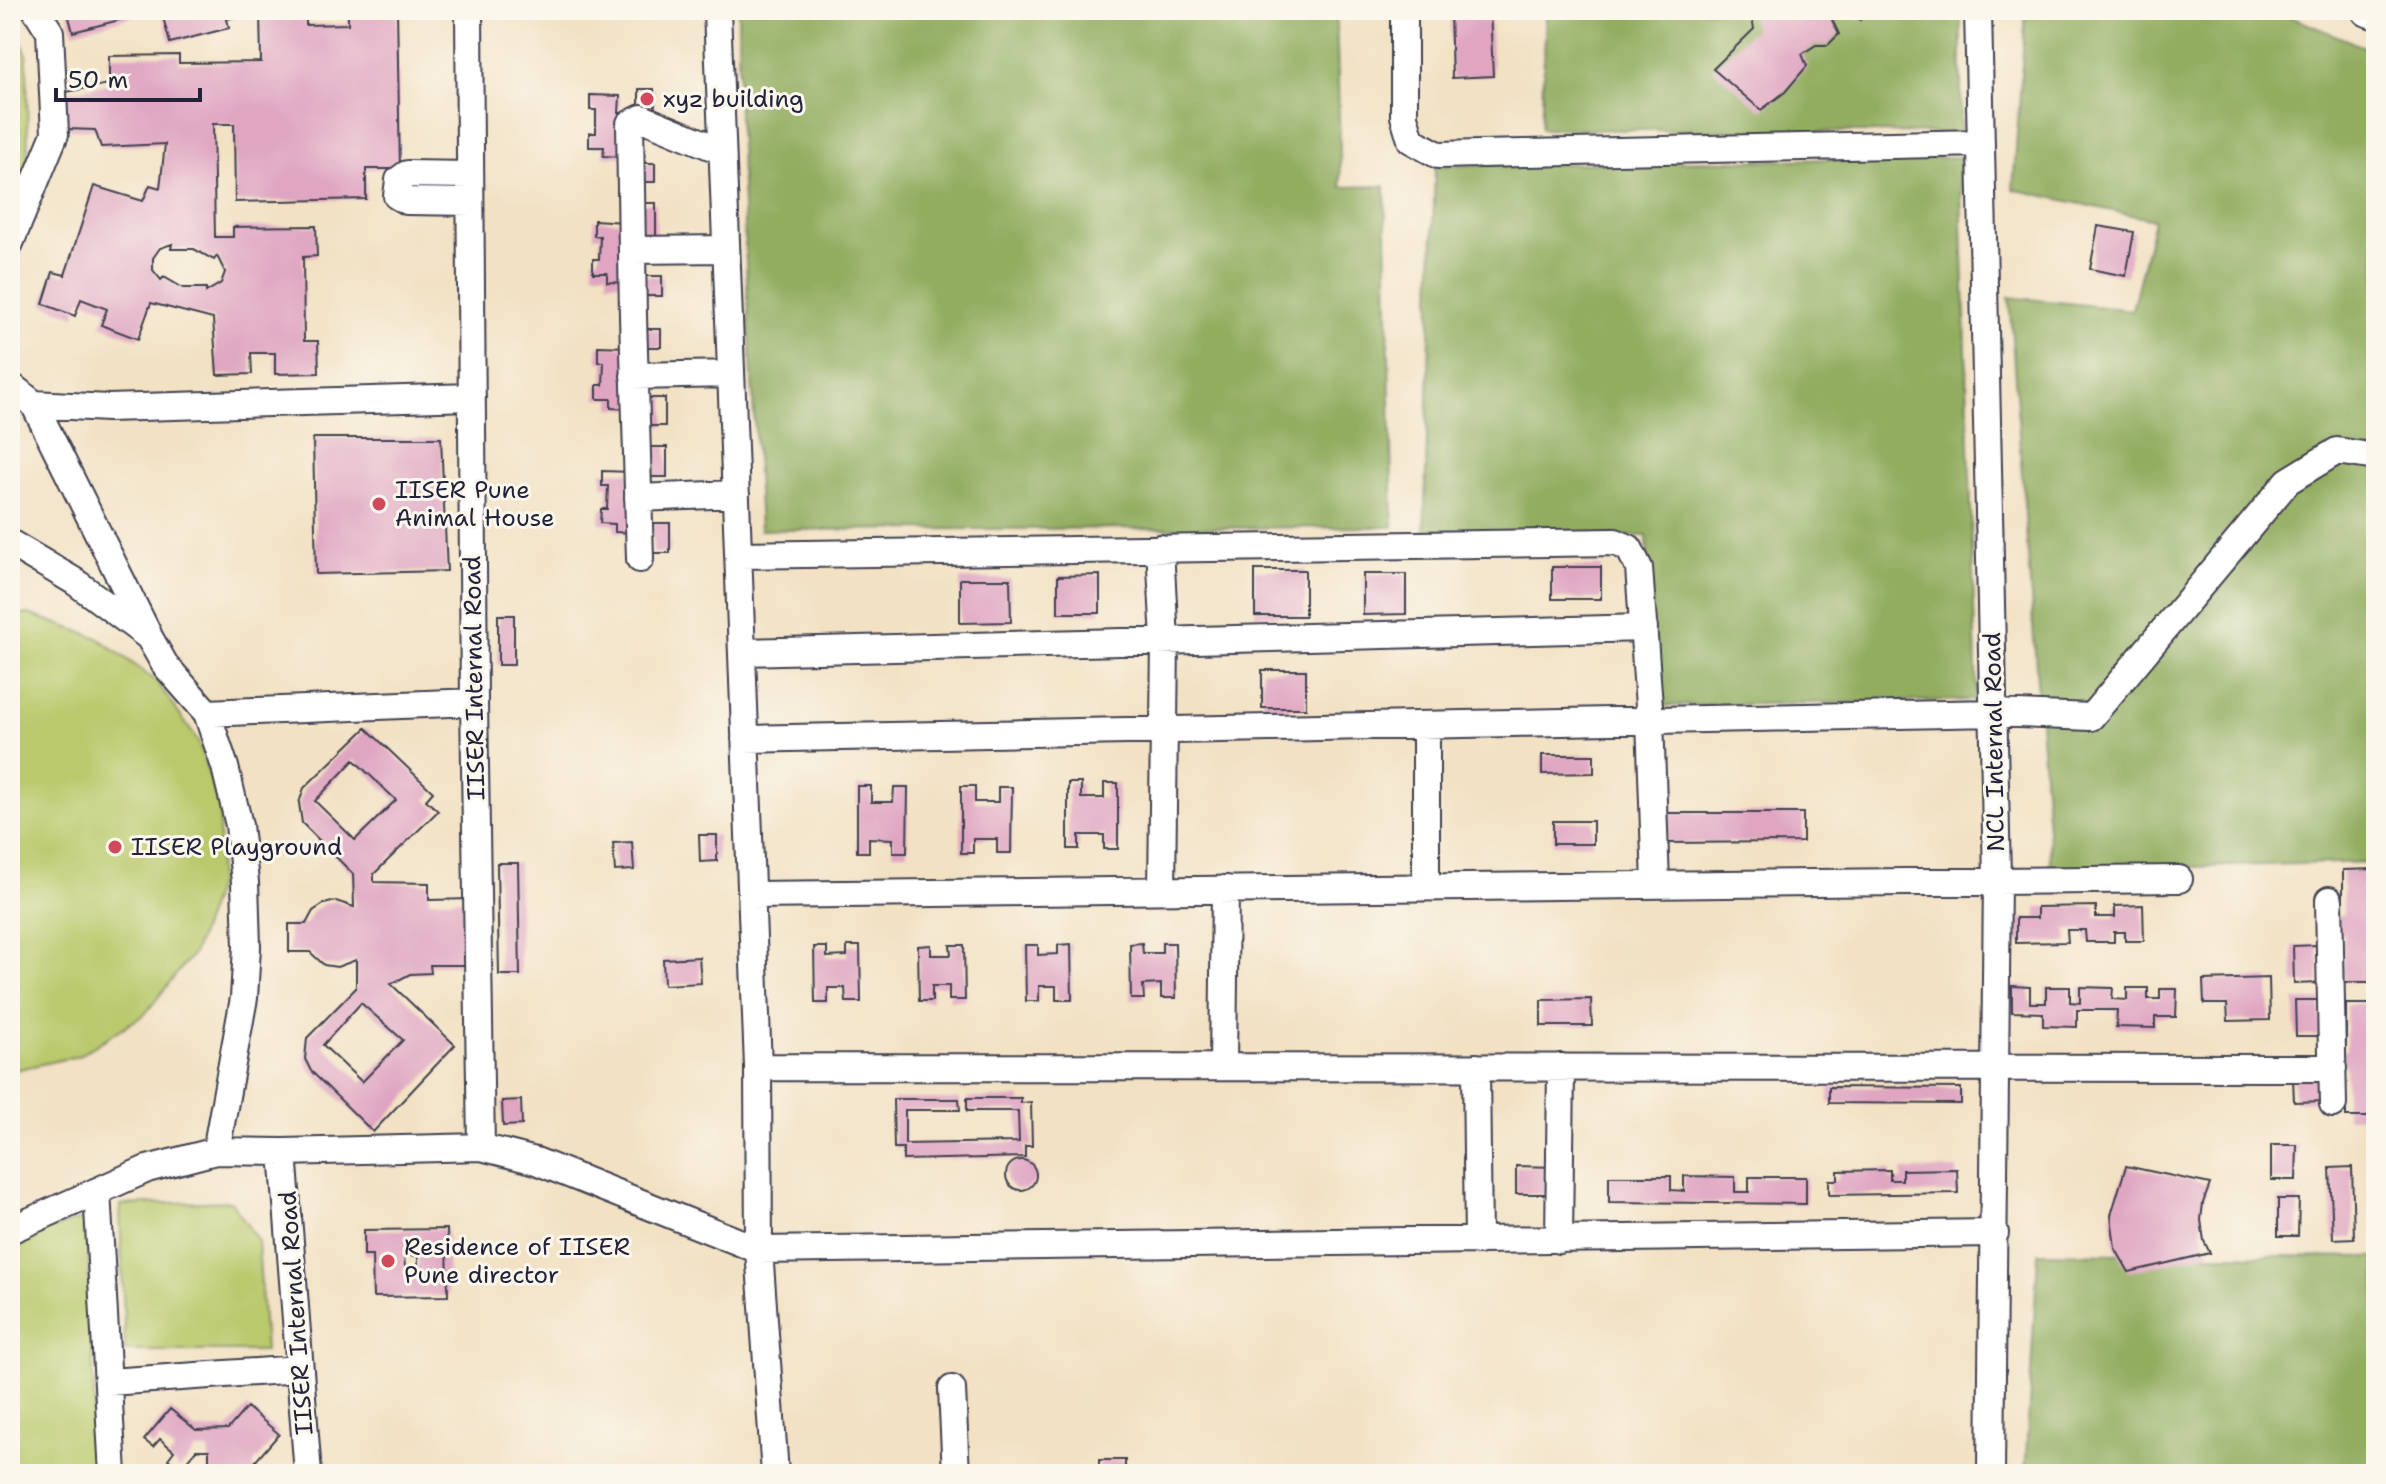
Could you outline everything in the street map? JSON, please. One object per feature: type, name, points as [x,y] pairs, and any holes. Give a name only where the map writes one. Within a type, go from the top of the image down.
[{"type":"main road","points":[[2368,10],[2376,13]]},
{"type":"lane","points":[[10,243],[55,134],[50,32],[36,10]]},
{"type":"lane","name":"IISER Internal Road","points":[[469,10],[481,1147]]},
{"type":"lane","points":[[717,10],[758,1067],[759,1250],[775,1474]]},
{"type":"lane","points":[[1404,10],[1404,116],[1411,140],[1438,155],[1981,143]]},
{"type":"lane","name":"NCL Internal Road","points":[[1978,10],[1997,879],[1991,1474]]},
{"type":"lane","points":[[640,559],[630,124],[642,118],[722,151]]},
{"type":"lane","points":[[470,175],[407,174],[399,180],[397,196],[406,201],[470,202]]},
{"type":"lane","points":[[632,250],[726,249]]},
{"type":"lane","points":[[634,376],[731,374]]},
{"type":"lane","points":[[10,385],[34,404],[149,637],[165,665],[207,713],[225,767],[239,825],[247,947],[244,998],[216,1151]]},
{"type":"lane","points":[[34,404],[108,408],[472,397]]},
{"type":"lane","points":[[745,739],[1994,713],[2091,717],[2288,481],[2337,451],[2376,457]]},
{"type":"lane","points":[[638,498],[736,494]]},
{"type":"lane","points":[[738,555],[1615,542],[1629,548],[1639,568],[1650,720],[1656,884]]},
{"type":"lane","points":[[10,543],[74,581],[149,637]]},
{"type":"lane","points":[[1160,548],[1165,641],[1162,890]]},
{"type":"lane","points":[[742,652],[1644,628]]},
{"type":"lane","points":[[207,713],[474,702]]},
{"type":"lane","points":[[1426,725],[1426,886]]},
{"type":"lane","points":[[751,895],[2179,879]]},
{"type":"lane","points":[[1223,1067],[1225,889]]},
{"type":"lane","points":[[2329,900],[2333,1104]]},
{"type":"lane","points":[[758,1067],[2333,1068]]},
{"type":"lane","points":[[1476,1067],[1478,1241]]},
{"type":"lane","points":[[1559,1240],[1561,1067]]},
{"type":"lane","points":[[10,1230],[147,1169],[216,1151],[481,1147],[536,1161],[759,1250],[1995,1233]]},
{"type":"lane","name":"IISER Internal Road","points":[[283,1152],[308,1474]]},
{"type":"lane","points":[[97,1191],[113,1474]]},
{"type":"lane","points":[[109,1382],[299,1369]]},
{"type":"lane","points":[[952,1389],[956,1474]]},
{"type":"green space","points":[[738,10],[1336,10],[1341,187],[1385,186],[1393,527],[760,530],[739,129]]},
{"type":"green space","points":[[1546,10],[1961,10],[1961,133],[1541,129]]},
{"type":"green space","points":[[2026,10],[2274,10],[2376,52],[2376,862],[2051,871],[2009,297],[2132,310],[2154,220],[2013,189]]},
{"type":"green space","points":[[10,19],[27,54],[28,172],[10,211]]},
{"type":"green space","points":[[1960,157],[1977,700],[1654,706],[1647,536],[1424,536],[1435,166]]},
{"type":"green space","name":"IISER Playground","points":[[10,614],[29,614],[98,638],[156,681],[198,741],[220,810],[218,883],[194,952],[145,1014],[78,1056],[10,1071]]},
{"type":"green space","points":[[231,1201],[258,1241],[265,1351],[125,1351],[120,1205]]},
{"type":"green space","points":[[87,1217],[97,1474],[10,1474],[10,1242]]},
{"type":"green space","points":[[2038,1253],[2376,1257],[2376,1474],[2025,1474]]},
{"type":"building","points":[[67,10],[154,10],[154,11],[73,32]]},
{"type":"building","points":[[161,10],[236,10],[238,16],[227,19],[229,28],[170,43]]},
{"type":"building","points":[[348,10],[397,10],[400,169],[366,169],[366,199],[235,202],[234,124],[213,124],[215,237],[233,237],[233,227],[316,226],[317,256],[303,257],[304,341],[318,341],[319,373],[275,374],[275,353],[251,353],[252,374],[217,375],[213,319],[151,303],[138,339],[101,325],[107,309],[81,299],[75,316],[43,304],[53,272],[65,275],[94,186],[143,201],[150,185],[160,188],[165,144],[101,147],[95,130],[67,129],[61,93],[109,84],[109,56],[179,55],[179,63],[261,62],[260,11],[306,11],[306,25],[348,24]],"holes":[[[172,244],[171,249],[194,249],[214,260],[217,256],[225,272],[221,283],[206,292],[206,288],[183,288],[164,277],[161,280],[153,270],[153,258],[160,248]]]},
{"type":"building","points":[[1450,10],[1490,10],[1493,76],[1452,78]]},
{"type":"building","points":[[1760,10],[1867,10],[1860,20],[1849,11],[1832,20],[1839,34],[1828,45],[1816,45],[1802,54],[1807,66],[1785,92],[1761,110],[1713,69],[1754,29],[1752,18]]},
{"type":"building","name":"xyz building","points":[[639,89],[654,89],[655,110],[639,110]]},
{"type":"building","points":[[590,95],[620,96],[619,113],[626,114],[624,157],[603,156],[604,147],[589,147],[589,133],[596,133],[596,110],[590,110]]},
{"type":"building","points":[[641,163],[655,163],[655,182],[641,182]]},
{"type":"building","points":[[641,203],[656,203],[656,236],[641,237]]},
{"type":"building","points":[[594,220],[624,222],[628,283],[607,282],[607,273],[593,273],[593,259],[599,259],[600,236],[594,236]]},
{"type":"building","points":[[2098,226],[2134,232],[2126,276],[2090,269]]},
{"type":"building","points":[[644,276],[662,276],[662,296],[644,296]]},
{"type":"building","points":[[645,329],[661,329],[661,347],[645,347]]},
{"type":"building","points":[[598,346],[628,347],[632,409],[611,408],[611,399],[597,399],[597,385],[603,385],[604,362],[598,362]]},
{"type":"building","points":[[649,398],[665,398],[665,426],[649,426]]},
{"type":"building","name":"IISER Pune Animal House","points":[[313,438],[441,438],[447,571],[316,574]]},
{"type":"building","points":[[650,447],[667,447],[667,477],[651,477]]},
{"type":"building","points":[[602,471],[632,472],[636,533],[615,532],[615,524],[600,523],[601,509],[607,509],[608,486],[602,486]]},
{"type":"building","points":[[653,523],[670,523],[670,553],[653,553]]},
{"type":"building","points":[[1552,567],[1601,567],[1601,599],[1552,599]]},
{"type":"building","points":[[1255,570],[1305,570],[1305,616],[1255,616]]},
{"type":"building","points":[[1363,574],[1406,574],[1406,614],[1363,615]]},
{"type":"building","points":[[1100,575],[1100,613],[1058,613],[1058,576]]},
{"type":"building","points":[[960,579],[1010,579],[1011,622],[960,623]]},
{"type":"building","points":[[498,615],[514,615],[514,665],[498,665]]},
{"type":"building","points":[[1262,670],[1306,670],[1306,708],[1262,708]]},
{"type":"building","points":[[366,728],[433,792],[426,800],[438,811],[374,874],[374,882],[429,883],[429,900],[471,899],[473,965],[430,965],[431,973],[410,974],[391,984],[455,1045],[373,1132],[311,1071],[305,1059],[307,1038],[356,988],[356,960],[337,967],[324,965],[310,952],[289,952],[289,924],[306,924],[313,911],[324,904],[336,901],[354,907],[353,874],[302,823],[299,803],[304,788]],"holes":[[[354,760],[396,800],[355,840],[315,801]],[[361,1003],[403,1040],[362,1082],[323,1045]]]},
{"type":"building","points":[[1542,755],[1594,755],[1594,773],[1542,774]]},
{"type":"building","points":[[1068,783],[1081,783],[1081,798],[1104,798],[1104,783],[1118,783],[1118,849],[1104,849],[1104,835],[1079,835],[1079,849],[1068,849]]},
{"type":"building","points":[[857,786],[871,786],[871,802],[893,802],[894,787],[908,787],[907,853],[893,853],[893,839],[869,838],[869,852],[857,852]]},
{"type":"building","points":[[961,786],[975,786],[975,802],[998,802],[998,787],[1012,787],[1011,853],[997,853],[997,839],[973,839],[973,853],[961,853]]},
{"type":"building","points":[[1667,813],[1803,813],[1803,842],[1667,843]]},
{"type":"building","points":[[1553,821],[1593,821],[1593,844],[1553,844]]},
{"type":"building","points":[[699,835],[717,835],[717,861],[700,862]]},
{"type":"building","points":[[632,842],[634,870],[615,871],[613,843]]},
{"type":"building","points":[[497,863],[518,863],[520,975],[499,975]]},
{"type":"building","points":[[2376,869],[2376,982],[2344,982],[2343,933],[2337,933],[2337,916],[2343,916],[2343,870]]},
{"type":"building","points":[[2143,905],[2144,941],[2125,941],[2125,932],[2114,932],[2114,942],[2086,942],[2085,930],[2067,930],[2068,942],[2016,943],[2016,918],[2037,918],[2037,907],[2096,906],[2096,917],[2115,917],[2115,906]]},
{"type":"building","points":[[1142,943],[1143,953],[1162,953],[1162,943],[1175,943],[1176,998],[1161,998],[1161,984],[1143,985],[1144,999],[1131,999],[1130,944]]},
{"type":"building","points":[[1071,944],[1072,1000],[1056,1000],[1056,986],[1039,986],[1039,1001],[1026,1001],[1025,945],[1038,945],[1038,955],[1058,954],[1058,945]]},
{"type":"building","points":[[931,945],[931,955],[951,955],[950,945],[964,945],[965,1000],[949,1000],[949,986],[932,986],[932,1001],[919,1001],[918,946]]},
{"type":"building","points":[[2318,945],[2319,983],[2294,984],[2293,946]]},
{"type":"building","points":[[847,946],[860,946],[861,1002],[846,1002],[845,988],[828,988],[828,1003],[815,1003],[814,947],[827,947],[827,957],[847,956]]},
{"type":"building","points":[[699,957],[701,983],[664,985],[663,959]]},
{"type":"building","points":[[2269,978],[2270,1020],[2228,1021],[2227,1004],[2204,1004],[2203,980]]},
{"type":"building","points":[[2012,986],[2030,987],[2030,1003],[2046,1003],[2046,987],[2070,987],[2070,1002],[2080,1003],[2080,987],[2113,988],[2112,999],[2127,1000],[2127,988],[2148,988],[2148,999],[2160,999],[2160,989],[2177,989],[2176,1017],[2155,1017],[2155,1028],[2116,1027],[2117,1010],[2077,1010],[2077,1027],[2043,1026],[2043,1013],[2012,1012]]},
{"type":"building","points":[[1591,999],[1592,1026],[1541,1026],[1541,1000]]},
{"type":"building","points":[[2295,1000],[2320,1000],[2321,1036],[2296,1036]]},
{"type":"building","points":[[2346,1004],[2376,1004],[2376,1117],[2346,1117],[2346,1068],[2339,1051],[2346,1051]]},
{"type":"building","points":[[2326,1076],[2326,1101],[2294,1102],[2293,1077]]},
{"type":"building","points":[[1829,1087],[1961,1088],[1961,1104],[1829,1103]]},
{"type":"building","points":[[967,1098],[1021,1098],[1021,1103],[1031,1102],[1032,1146],[1025,1146],[1025,1157],[903,1160],[903,1148],[894,1148],[893,1099],[959,1099],[960,1110],[905,1110],[905,1144],[1019,1142],[1018,1111],[967,1111]]},
{"type":"building","points":[[521,1100],[522,1125],[503,1126],[502,1101]]},
{"type":"building","points":[[2271,1145],[2297,1145],[2296,1180],[2271,1180]]},
{"type":"building","points":[[1021,1160],[1032,1164],[1036,1175],[1032,1186],[1021,1190],[1010,1186],[1006,1175],[1010,1164]]},
{"type":"building","points":[[1516,1166],[1557,1167],[1557,1194],[1516,1194]]},
{"type":"building","points":[[2126,1166],[2210,1184],[2201,1220],[2204,1241],[2210,1253],[2129,1272],[2115,1248],[2111,1215]]},
{"type":"building","points":[[2352,1167],[2354,1238],[2333,1239],[2330,1168]]},
{"type":"building","points":[[1957,1169],[1958,1193],[1829,1195],[1829,1180],[1838,1180],[1838,1171],[1890,1170],[1890,1180],[1902,1180],[1902,1170]]},
{"type":"building","points":[[1609,1176],[1671,1176],[1671,1190],[1684,1191],[1684,1176],[1735,1177],[1735,1192],[1749,1192],[1749,1177],[1806,1177],[1806,1204],[1609,1202]]},
{"type":"building","points":[[2278,1199],[2299,1199],[2298,1236],[2278,1236]]},
{"type":"building","name":"Residence of IISER Pune director","points":[[447,1229],[448,1296],[373,1297],[372,1255],[364,1255],[364,1230]],"holes":[[[404,1256],[418,1256],[418,1266],[405,1267]]]},
{"type":"building","points":[[247,1407],[279,1434],[254,1463],[254,1474],[209,1474],[209,1450],[196,1450],[180,1469],[168,1459],[174,1451],[160,1439],[153,1447],[144,1440],[170,1409],[196,1430],[228,1429]]},
{"type":"building","points":[[1099,1460],[1125,1460],[1125,1474],[1099,1474]]},
{"type":"place","name":"xyz building","points":[[647,99]]},
{"type":"place","name":"IISER Pune Animal House","points":[[379,504]]},
{"type":"place","name":"IISER Playground","points":[[115,847]]},
{"type":"place","name":"Residence of IISER Pune director","points":[[388,1261]]}]
